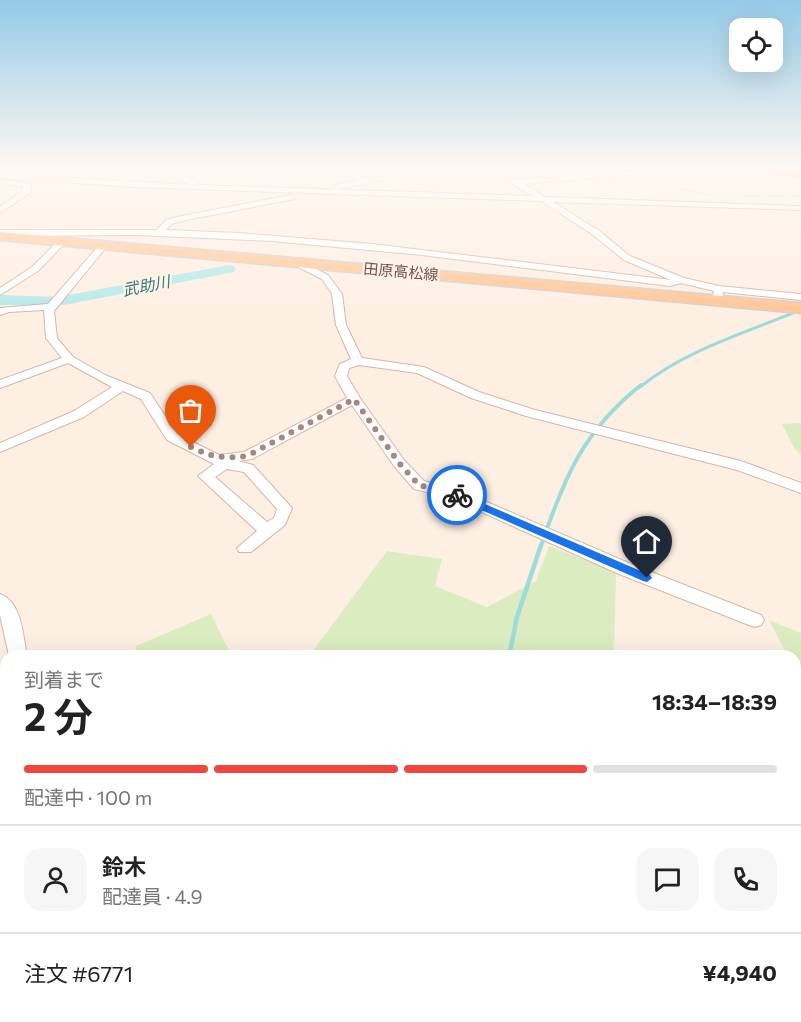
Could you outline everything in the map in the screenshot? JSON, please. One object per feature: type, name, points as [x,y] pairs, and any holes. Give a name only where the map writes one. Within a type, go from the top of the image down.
[{"type":"main road","name":"田原高松線","points":[[0,235],[295,262],[718,295],[800,306]]},
{"type":"street","points":[[160,232],[169,222],[197,216]]},
{"type":"street","points":[[569,216],[595,232],[627,258],[718,295]]},
{"type":"street","points":[[0,235],[160,232],[306,240],[670,283],[681,280]]},
{"type":"street","points":[[0,292],[35,269],[63,241]]},
{"type":"street","points":[[104,245],[51,307],[49,311],[51,338],[69,358],[101,378],[146,396],[172,437],[225,464],[248,468],[285,508],[280,521],[245,549]]},
{"type":"street","points":[[295,262],[325,277],[338,294],[341,325],[358,361]]},
{"type":"street","points":[[0,312],[8,309],[51,307]]},
{"type":"street","points":[[0,384],[69,358]]},
{"type":"street","points":[[755,620],[625,569],[454,494],[419,485],[399,463],[354,399],[341,376],[344,366],[358,361],[420,370],[475,395],[531,413],[741,466],[801,488]]},
{"type":"street","points":[[0,448],[80,414],[122,386]]},
{"type":"street","points":[[209,456],[228,459],[247,456],[354,399]]},
{"type":"street","points":[[225,464],[205,476],[267,531]]},
{"type":"street","points":[[0,601],[11,617],[17,650]]},
{"type":"green space","points":[[801,423],[801,455],[794,448],[782,424]]},
{"type":"green space","points":[[549,546],[616,572],[614,650],[313,650],[387,551],[442,559],[435,586],[487,607],[536,581]]},
{"type":"green space","points":[[211,614],[229,650],[136,650],[136,646]]},
{"type":"green space","points":[[769,620],[801,633],[801,650],[784,650]]},
{"type":"waterway","name":"武助川","points":[[64,300],[229,269]]},
{"type":"waterway","name":"武助川","points":[[0,300],[53,300]]},
{"type":"waterway","points":[[640,387],[677,362],[697,352],[801,310]]},
{"type":"waterway","points":[[541,546],[567,477],[578,457],[604,420],[641,385]]},
{"type":"waterway","points":[[510,650],[517,617],[541,545]]},
{"type":"way so far","points":[[191,447],[209,456],[228,459],[247,456],[354,399],[399,463],[419,485],[457,495]]},
{"type":"route","points":[[457,495],[647,578]]}]
